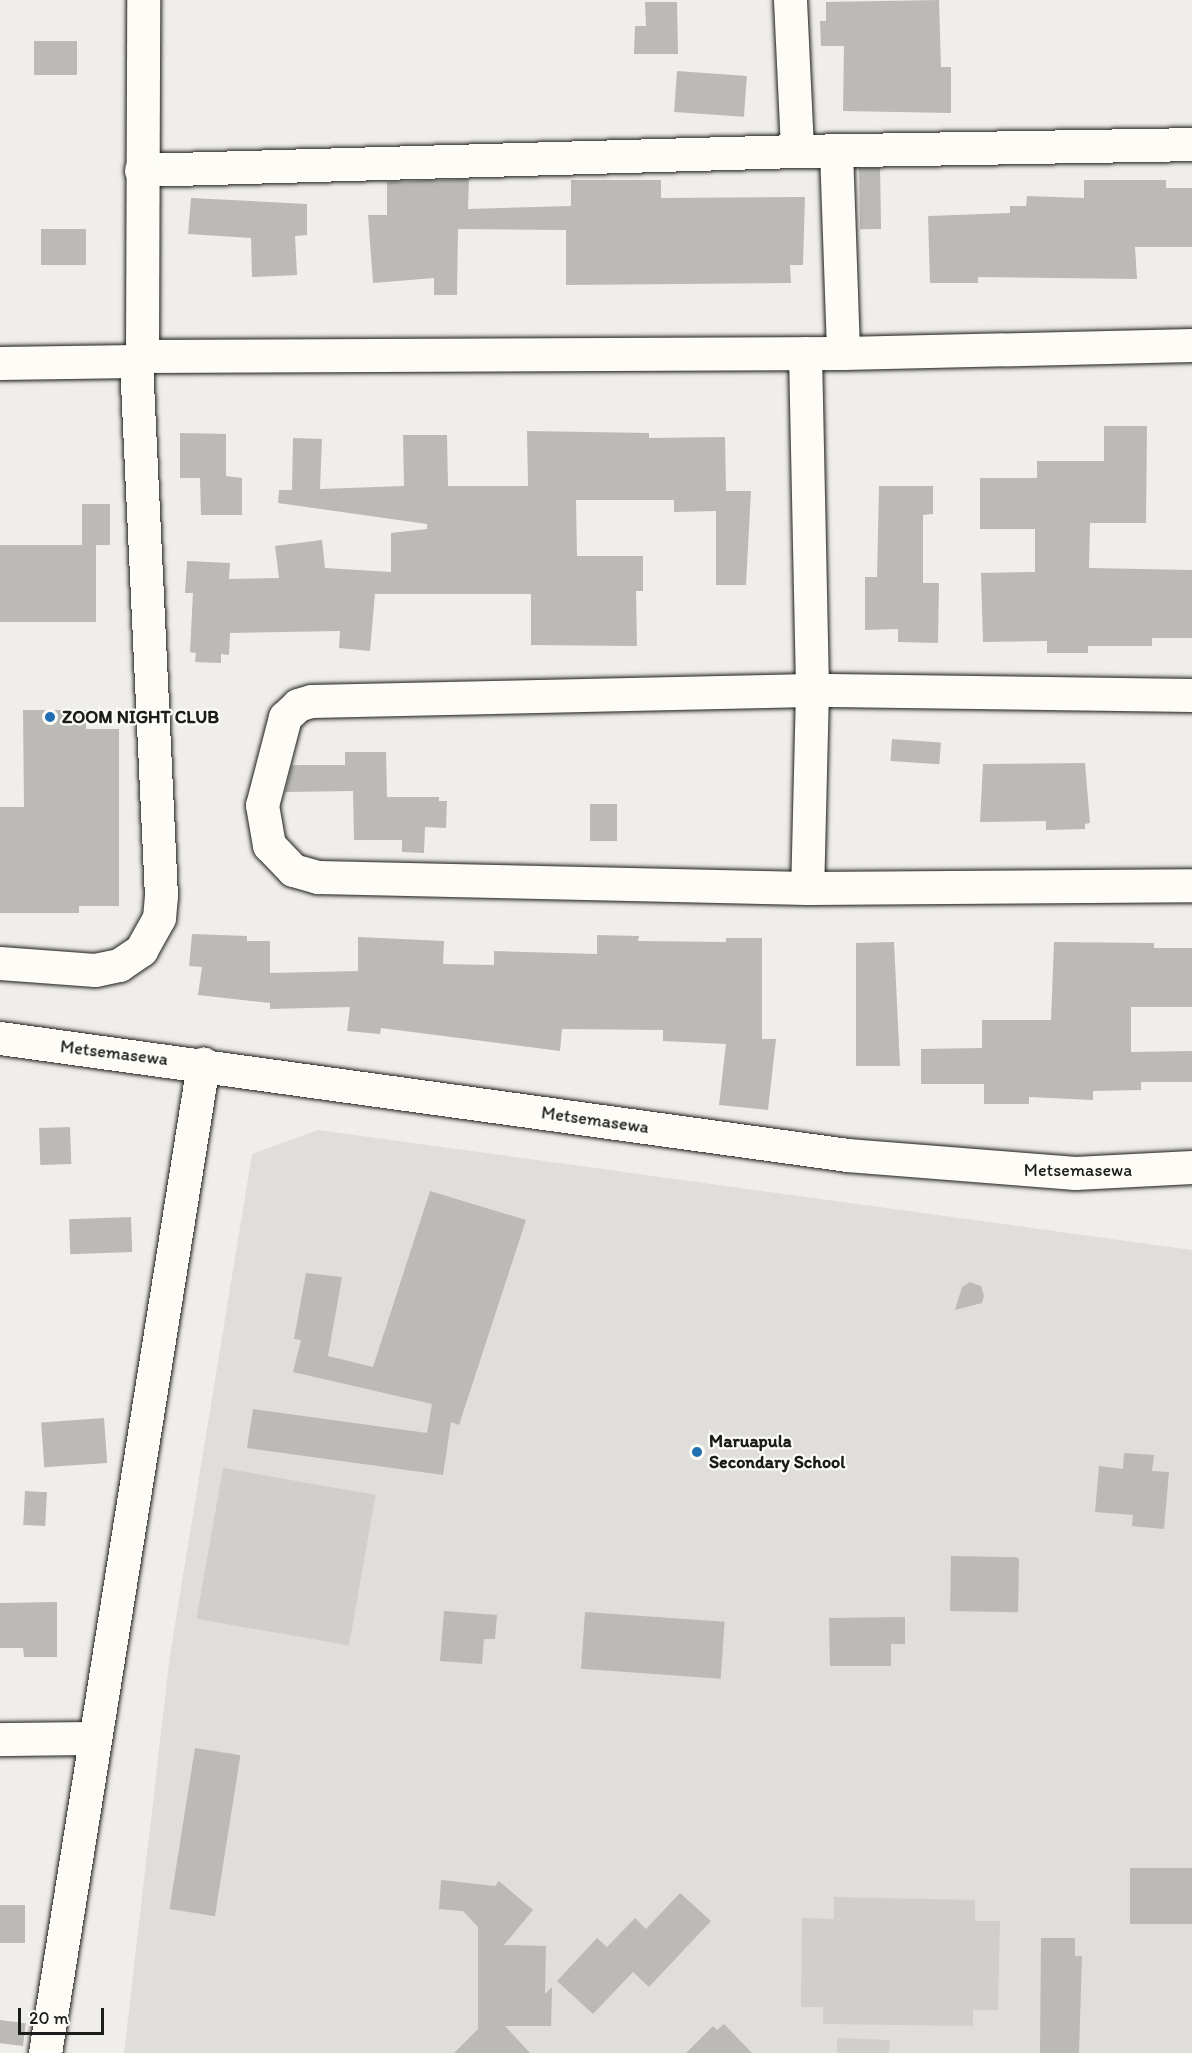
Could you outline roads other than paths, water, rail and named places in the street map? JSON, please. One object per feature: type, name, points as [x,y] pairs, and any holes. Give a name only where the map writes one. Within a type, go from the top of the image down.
[{"type":"street","points":[[0,963],[95,970],[119,965],[145,945],[159,918],[161,896],[139,359],[143,0]]},
{"type":"street","points":[[790,0],[797,151]]},
{"type":"street","points":[[141,170],[836,150],[1192,144]]},
{"type":"street","points":[[836,150],[843,353]]},
{"type":"street","points":[[0,363],[139,359],[843,353],[1192,345]]},
{"type":"street","points":[[805,353],[812,690],[807,888]]},
{"type":"street","points":[[1192,695],[812,690],[311,701],[298,705],[285,717],[262,806],[269,845],[293,870],[318,877],[807,888],[1192,885]]},
{"type":"street","name":"Metsemasewa","points":[[0,1038],[203,1064],[847,1155],[958,1167],[1075,1173],[1192,1167]]},
{"type":"street","points":[[45,2053],[93,1738],[203,1064]]},
{"type":"street","points":[[0,1739],[93,1738]]},
{"type":"place","name":"ZOOM NIGHT CLUB","points":[[50,717]]},
{"type":"place","name":"Maruapula Secondary School","points":[[697,1452]]}]
